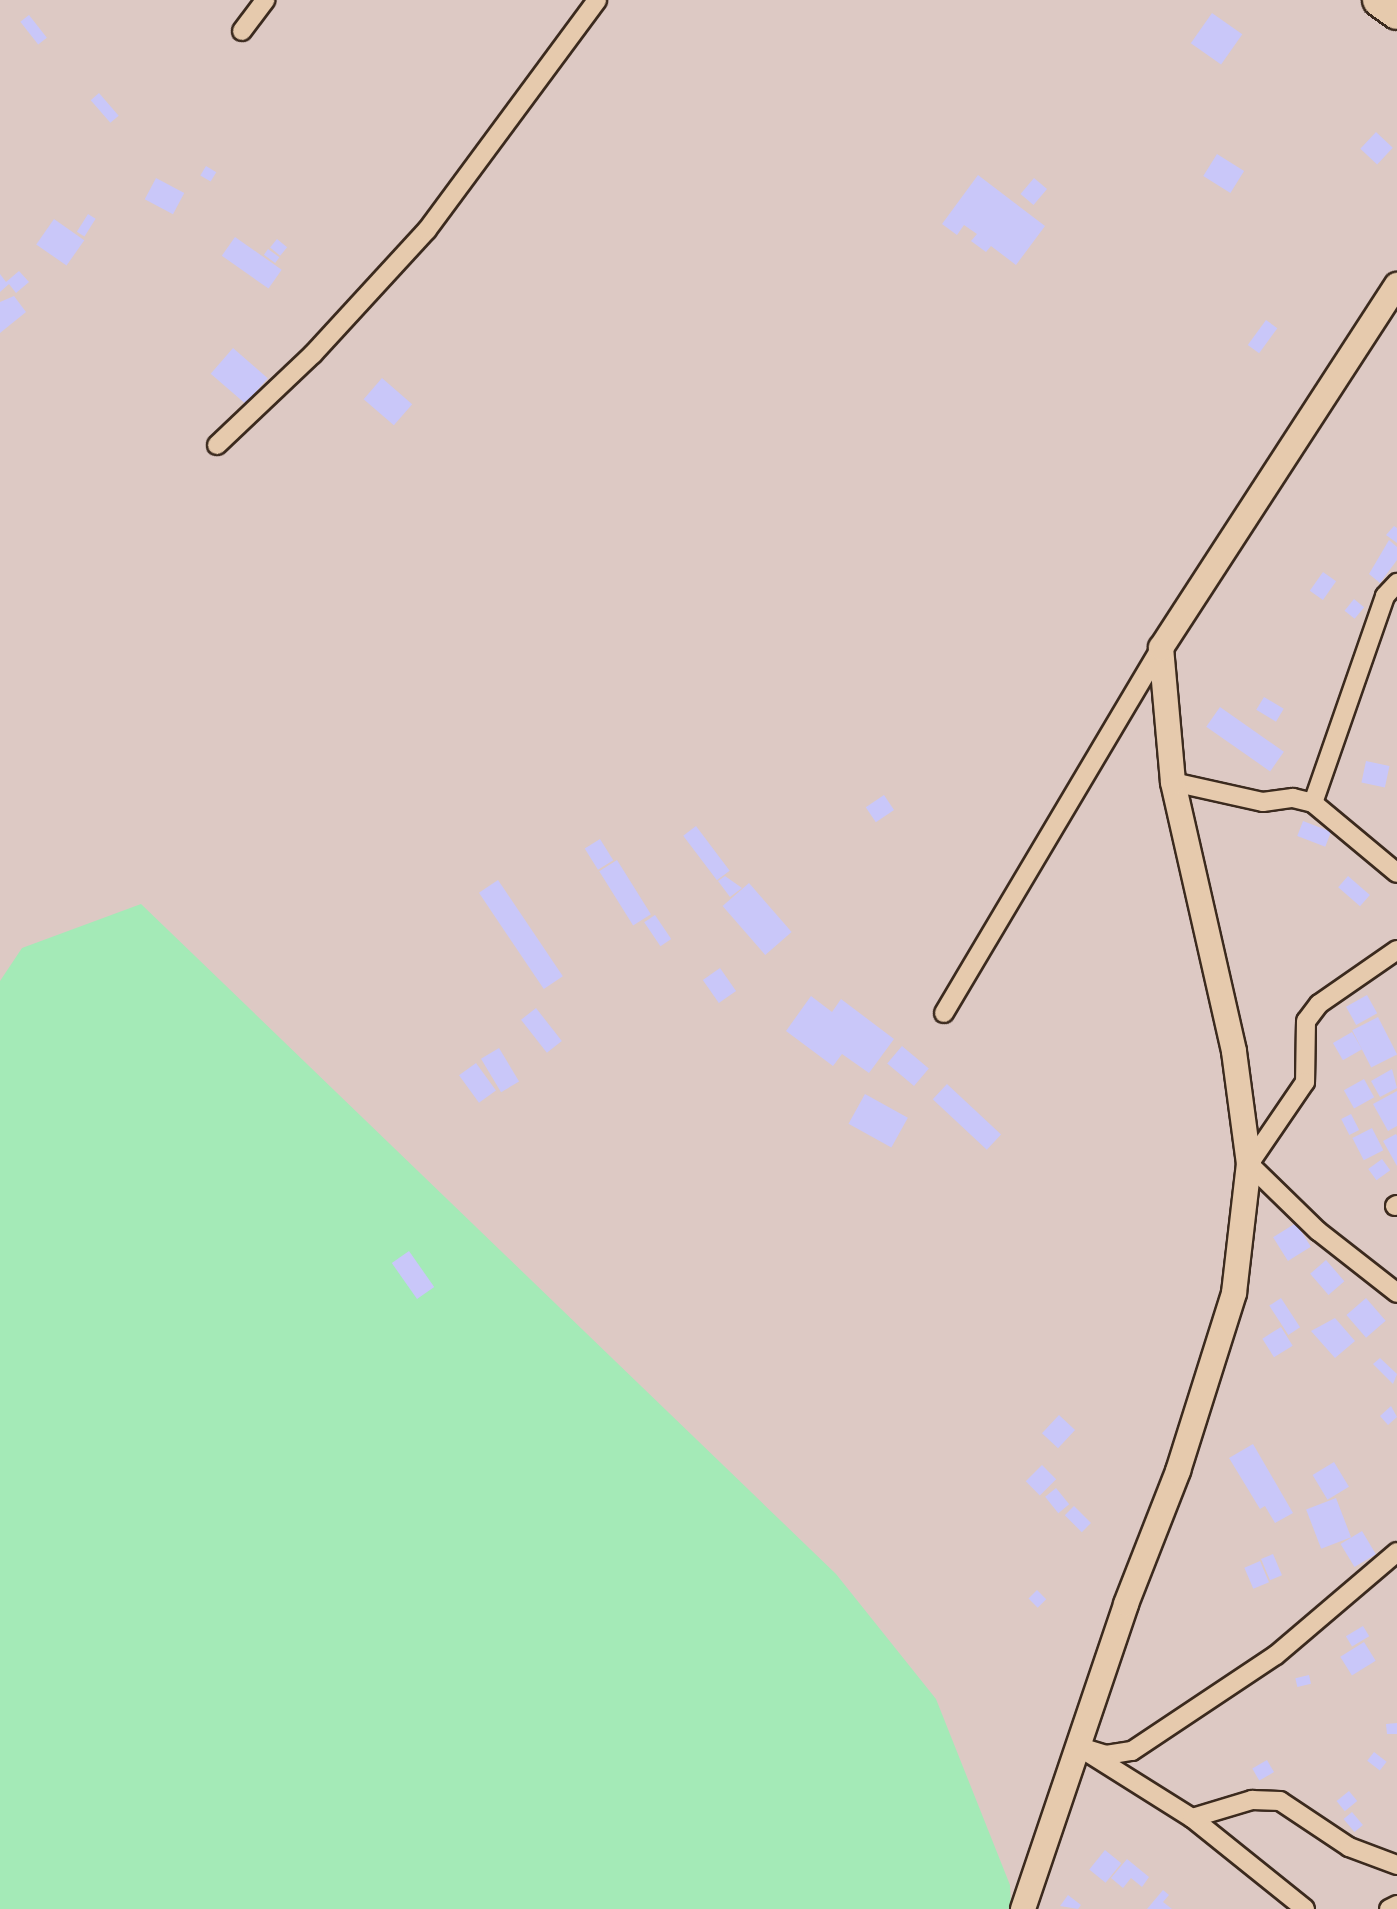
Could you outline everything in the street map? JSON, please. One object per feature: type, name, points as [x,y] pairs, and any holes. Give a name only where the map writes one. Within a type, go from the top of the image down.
[{"type":"highway","points":[[1379,0],[1397,13]]},
{"type":"street","points":[[242,31],[265,0]]},
{"type":"street","points":[[217,445],[313,354],[427,230],[597,0]]},
{"type":"street","points":[[944,1013],[1161,648],[1397,285]]},
{"type":"street","points":[[1313,803],[1393,596]]},
{"type":"street","points":[[1023,1909],[1077,1746],[1178,1471],[1234,1293],[1249,1164],[1234,1051],[1173,782],[1161,648]]},
{"type":"street","points":[[1173,782],[1263,802],[1293,798],[1313,803],[1397,873]]},
{"type":"street","points":[[1249,1164],[1305,1082],[1306,1021],[1319,1004],[1397,950]]},
{"type":"street","points":[[1249,1164],[1318,1231],[1397,1293]]},
{"type":"street","points":[[1077,1746],[1106,1755],[1132,1751],[1276,1655],[1397,1552]]},
{"type":"street","points":[[1077,1746],[1192,1818],[1305,1909]]},
{"type":"street","points":[[1192,1818],[1252,1800],[1280,1801],[1349,1847],[1397,1865]]},
{"type":"street","points":[[1389,1909],[1397,1905]]},
{"type":"green space","points":[[141,904],[836,1574],[936,1699],[1010,1885],[1011,1909],[0,1909],[0,981],[22,948]]},
{"type":"building","points":[[1212,13],[1242,34],[1221,65],[1191,43]]},
{"type":"building","points":[[29,15],[47,38],[38,45],[20,22]]},
{"type":"building","points":[[99,93],[119,116],[110,123],[91,100]]},
{"type":"building","points":[[1376,132],[1393,148],[1377,165],[1360,149]]},
{"type":"building","points":[[1217,154],[1244,171],[1230,193],[1203,176]]},
{"type":"building","points":[[206,166],[216,172],[211,182],[200,175]]},
{"type":"building","points":[[978,175],[1045,226],[1016,265],[991,246],[986,252],[971,241],[977,234],[964,225],[957,235],[942,224]]},
{"type":"building","points":[[156,178],[184,193],[173,214],[145,199]]},
{"type":"building","points":[[1034,178],[1047,189],[1034,205],[1021,194]]},
{"type":"building","points":[[88,214],[96,219],[85,237],[77,232]]},
{"type":"building","points":[[54,219],[84,240],[67,266],[36,244]]},
{"type":"building","points":[[235,237],[282,270],[268,289],[222,256]]},
{"type":"building","points":[[277,239],[287,247],[280,256],[270,248]]},
{"type":"building","points":[[268,249],[279,257],[275,263],[264,255]]},
{"type":"building","points":[[19,271],[29,282],[16,293],[9,284],[0,292],[0,274],[6,282]]},
{"type":"building","points":[[14,296],[26,312],[0,333],[0,302]]},
{"type":"building","points":[[1266,320],[1277,328],[1259,353],[1248,345]]},
{"type":"building","points":[[233,348],[268,378],[245,404],[211,374]]},
{"type":"building","points":[[382,378],[412,404],[394,425],[364,399]]},
{"type":"building","points":[[1394,526],[1397,528],[1397,543],[1386,535]]},
{"type":"building","points":[[1389,540],[1397,547],[1397,560],[1380,583],[1369,574]]},
{"type":"building","points":[[1323,572],[1336,581],[1323,600],[1310,591]]},
{"type":"building","points":[[1354,599],[1364,607],[1355,619],[1345,611]]},
{"type":"building","points":[[1264,697],[1284,709],[1276,722],[1256,710]]},
{"type":"building","points":[[1220,707],[1284,752],[1270,771],[1206,727]]},
{"type":"building","points":[[1366,761],[1389,766],[1385,788],[1361,783]]},
{"type":"building","points":[[884,795],[894,810],[876,822],[866,807]]},
{"type":"building","points":[[1303,821],[1331,832],[1325,847],[1297,836]]},
{"type":"building","points":[[696,826],[730,871],[717,880],[683,836]]},
{"type":"building","points":[[600,839],[613,860],[598,870],[585,849]]},
{"type":"building","points":[[617,860],[651,914],[633,925],[599,871]]},
{"type":"building","points":[[725,876],[742,888],[730,897],[718,881]]},
{"type":"building","points":[[1348,876],[1370,895],[1360,906],[1338,887]]},
{"type":"building","points":[[498,880],[563,976],[544,989],[479,893]]},
{"type":"building","points":[[749,883],[792,932],[765,955],[723,906]]},
{"type":"building","points":[[655,915],[671,939],[660,946],[644,922]]},
{"type":"building","points":[[720,968],[736,991],[719,1003],[703,980]]},
{"type":"building","points":[[1367,995],[1377,1013],[1356,1025],[1346,1007]]},
{"type":"building","points":[[811,996],[832,1012],[841,999],[894,1039],[869,1073],[842,1054],[833,1066],[786,1031]]},
{"type":"building","points":[[536,1008],[562,1041],[547,1053],[521,1020]]},
{"type":"building","points":[[1378,1017],[1397,1054],[1371,1068],[1352,1030]]},
{"type":"building","points":[[1352,1032],[1362,1049],[1343,1060],[1333,1043]]},
{"type":"building","points":[[902,1046],[929,1068],[914,1086],[887,1064]]},
{"type":"building","points":[[499,1048],[519,1081],[501,1092],[481,1059]]},
{"type":"building","points":[[476,1063],[496,1091],[479,1103],[459,1075]]},
{"type":"building","points":[[1392,1069],[1397,1088],[1380,1097],[1371,1081]]},
{"type":"building","points":[[1364,1079],[1374,1097],[1354,1109],[1344,1090]]},
{"type":"building","points":[[947,1084],[1001,1134],[987,1150],[933,1099]]},
{"type":"building","points":[[1397,1091],[1397,1126],[1388,1131],[1373,1104]]},
{"type":"building","points":[[865,1094],[908,1118],[891,1147],[849,1124]]},
{"type":"building","points":[[1351,1114],[1359,1130],[1349,1135],[1341,1119]]},
{"type":"building","points":[[1372,1128],[1383,1150],[1364,1160],[1352,1138]]},
{"type":"building","points":[[1397,1136],[1397,1166],[1383,1141]]},
{"type":"building","points":[[1382,1159],[1390,1170],[1376,1180],[1368,1169]]},
{"type":"building","points":[[1296,1223],[1311,1247],[1288,1261],[1273,1237]]},
{"type":"building","points":[[409,1251],[434,1287],[417,1299],[392,1263]]},
{"type":"building","points":[[1326,1260],[1344,1281],[1329,1295],[1310,1274]]},
{"type":"building","points":[[1281,1298],[1300,1327],[1288,1335],[1269,1306]]},
{"type":"building","points":[[1366,1298],[1386,1321],[1366,1338],[1346,1315]]},
{"type":"building","points":[[1335,1318],[1355,1341],[1335,1358],[1311,1331]]},
{"type":"building","points":[[1281,1327],[1293,1346],[1274,1357],[1262,1339]]},
{"type":"building","points":[[1380,1358],[1397,1374],[1393,1384],[1373,1364]]},
{"type":"building","points":[[1391,1406],[1397,1417],[1388,1425],[1380,1416]]},
{"type":"building","points":[[1059,1415],[1075,1430],[1058,1448],[1042,1433]]},
{"type":"building","points":[[1253,1444],[1293,1513],[1275,1523],[1265,1506],[1260,1509],[1229,1458]]},
{"type":"building","points":[[1334,1462],[1349,1487],[1328,1500],[1313,1475]]},
{"type":"building","points":[[1042,1465],[1056,1479],[1040,1495],[1026,1481]]},
{"type":"building","points":[[1056,1488],[1069,1504],[1058,1513],[1045,1497]]},
{"type":"building","points":[[1336,1498],[1351,1537],[1321,1549],[1306,1509]]},
{"type":"building","points":[[1074,1506],[1091,1523],[1082,1532],[1065,1515]]},
{"type":"building","points":[[1362,1531],[1376,1554],[1354,1567],[1341,1544]]},
{"type":"building","points":[[1273,1554],[1282,1575],[1270,1580],[1261,1559]]},
{"type":"building","points":[[1260,1561],[1269,1582],[1253,1589],[1244,1568]]},
{"type":"building","points":[[1037,1590],[1046,1599],[1038,1608],[1029,1598]]},
{"type":"building","points":[[1363,1626],[1369,1636],[1352,1647],[1346,1636]]},
{"type":"building","points":[[1364,1642],[1376,1661],[1352,1675],[1340,1657]]},
{"type":"building","points":[[1309,1675],[1311,1684],[1297,1687],[1295,1678]]},
{"type":"building","points":[[1397,1723],[1397,1734],[1387,1734],[1386,1724]]},
{"type":"building","points":[[1374,1752],[1387,1762],[1380,1771],[1367,1761]]},
{"type":"building","points":[[1267,1760],[1274,1772],[1259,1781],[1252,1768]]},
{"type":"building","points":[[1349,1791],[1357,1801],[1345,1811],[1337,1801]]},
{"type":"building","points":[[1352,1812],[1363,1825],[1355,1832],[1344,1819]]},
{"type":"building","points":[[1105,1850],[1121,1863],[1106,1883],[1089,1869]]},
{"type":"building","points":[[1127,1859],[1149,1877],[1142,1887],[1131,1878],[1123,1888],[1111,1878]]},
{"type":"building","points":[[1163,1890],[1169,1895],[1163,1902],[1172,1909],[1147,1909]]},
{"type":"building","points":[[1068,1895],[1081,1905],[1078,1909],[1060,1906]]}]
